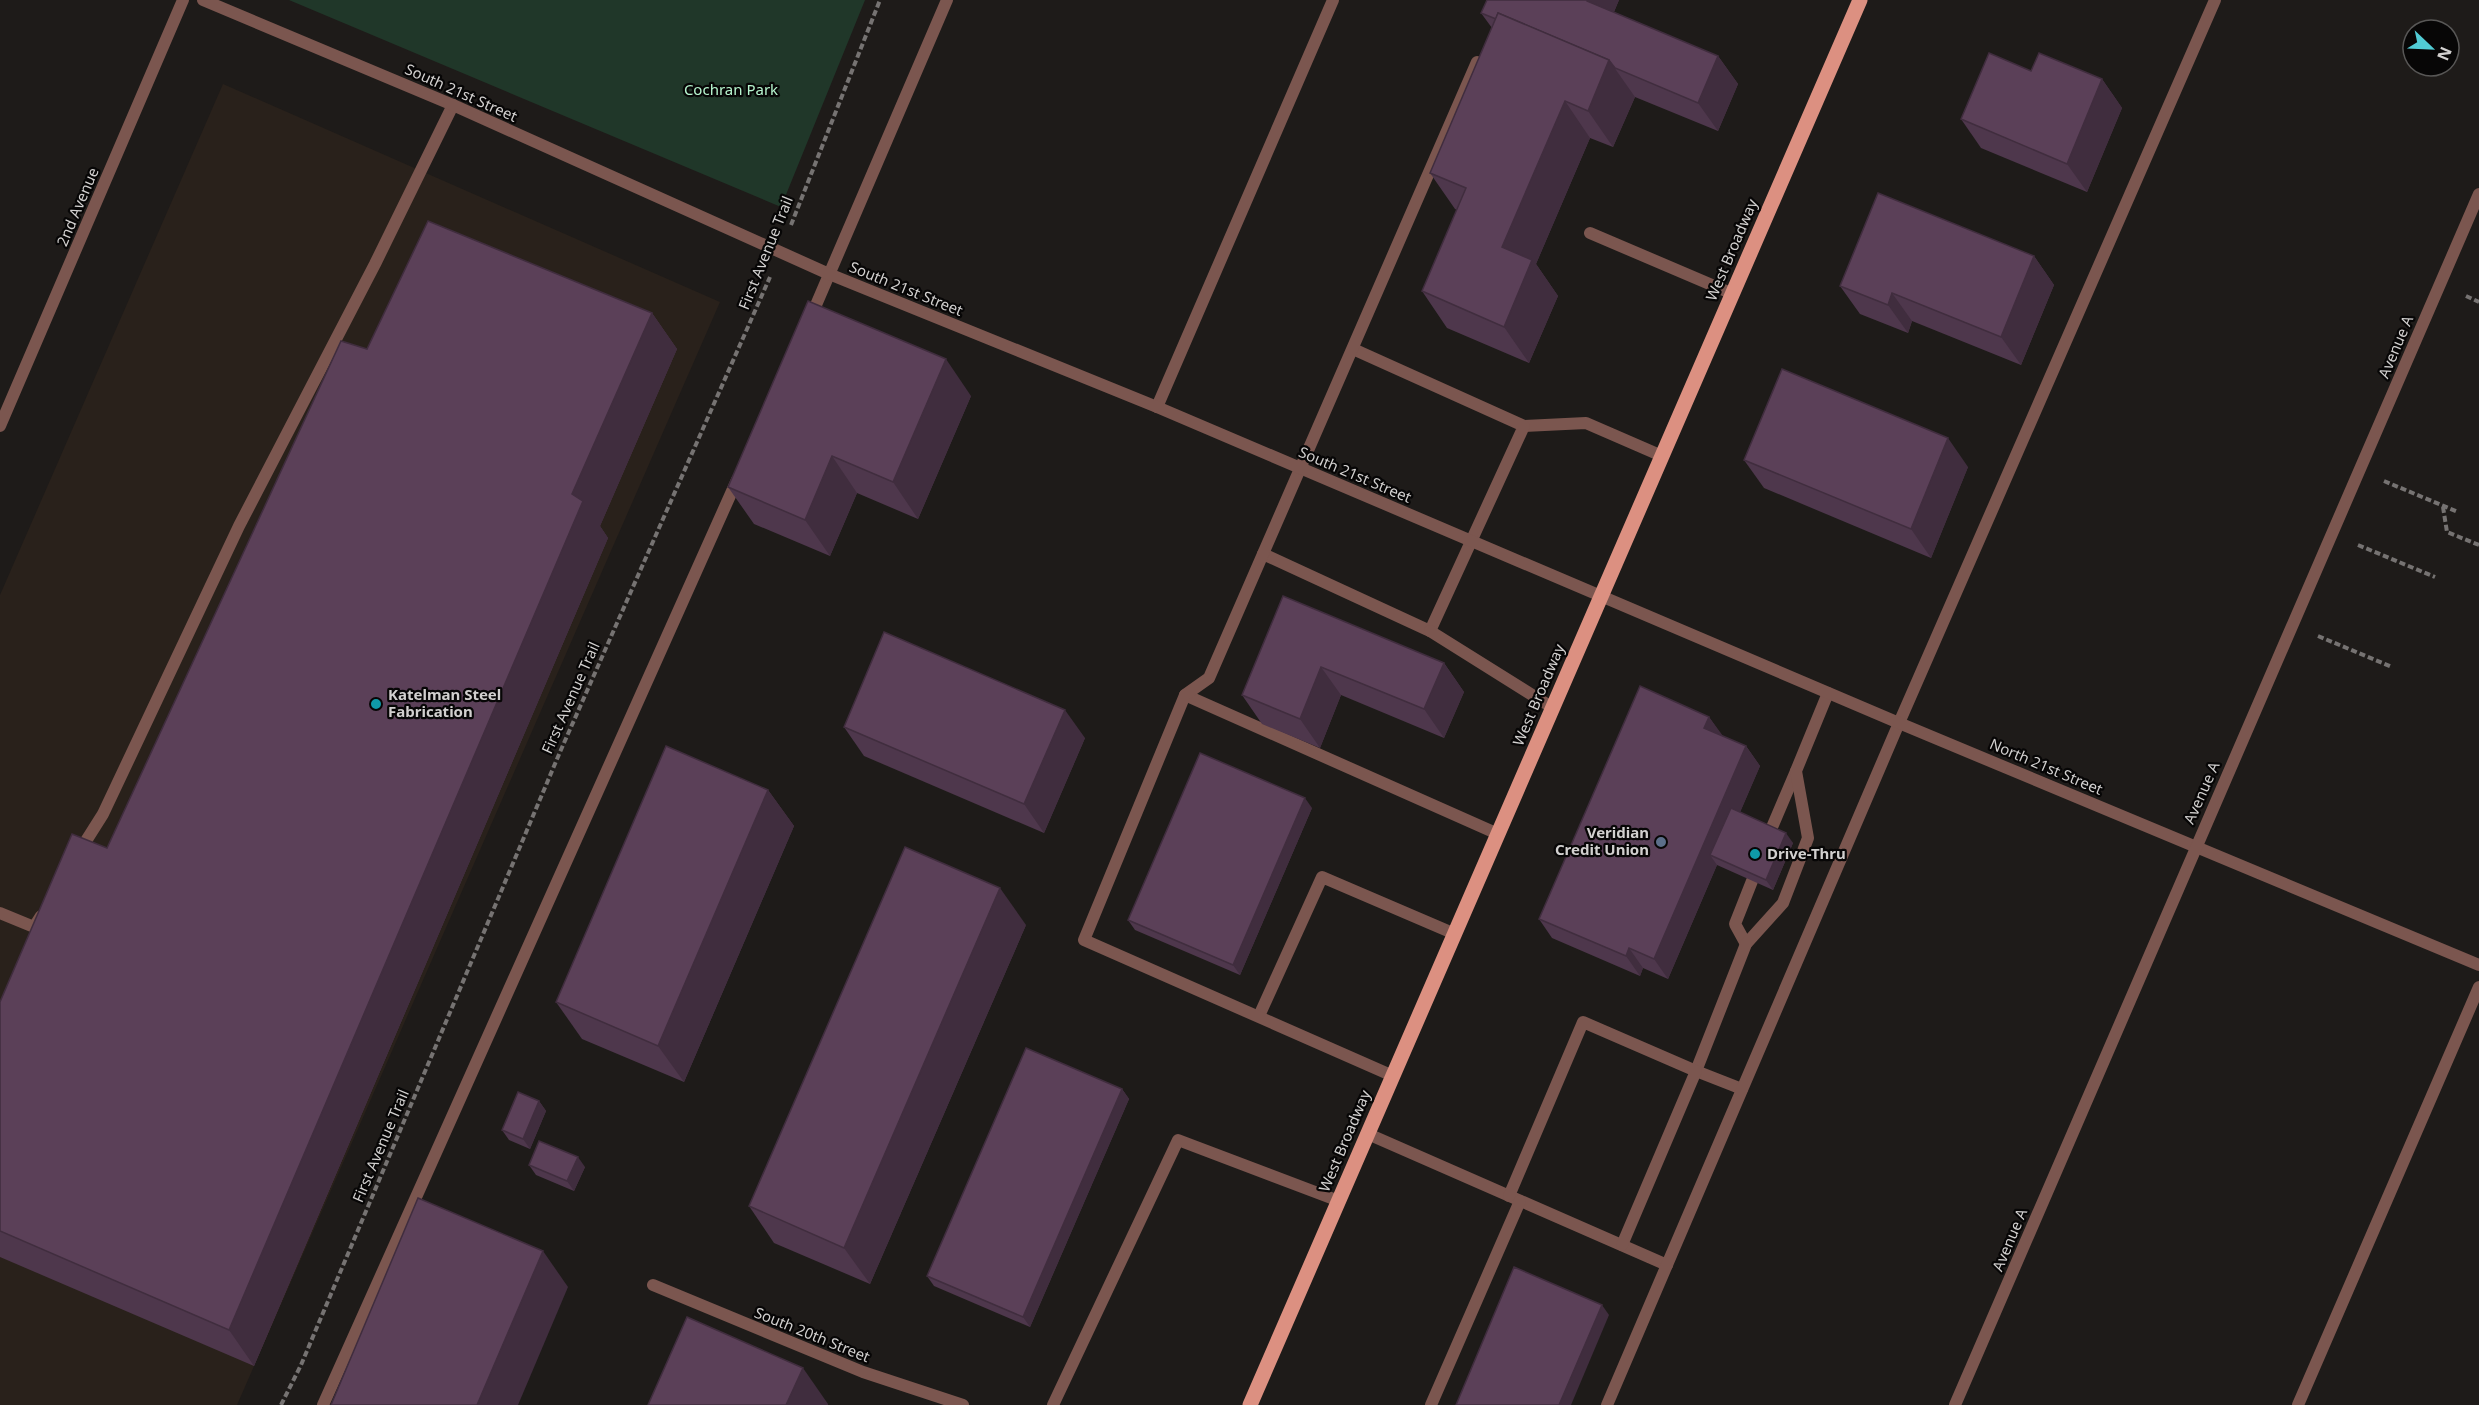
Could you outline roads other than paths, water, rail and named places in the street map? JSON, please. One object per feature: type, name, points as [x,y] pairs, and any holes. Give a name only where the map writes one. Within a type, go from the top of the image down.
[{"type":"main road","name":"West Broadway","points":[[1250,1405],[1860,0]]},
{"type":"street","name":"2nd Avenue","points":[[0,426],[183,0]]},
{"type":"street","name":"South 21st Street","points":[[203,0],[453,105],[830,274],[1157,407],[1601,597]]},
{"type":"street","points":[[805,328],[946,0]]},
{"type":"street","points":[[1157,407],[1334,0]]},
{"type":"street","points":[[1607,1405],[1899,723],[2214,0]]},
{"type":"street","points":[[1393,1076],[1084,940],[1185,695],[1209,678],[1480,55]]},
{"type":"street","points":[[74,861],[103,813],[239,526],[375,264],[453,105]]},
{"type":"street","name":"Avenue A","points":[[1955,1405],[2479,194]]},
{"type":"street","points":[[1590,232],[1733,294]]},
{"type":"street","points":[[1353,349],[1524,426],[1586,423],[1662,456]]},
{"type":"street","points":[[1430,631],[1524,426]]},
{"type":"street","points":[[323,1405],[742,470]]},
{"type":"street","points":[[1263,554],[1430,631],[1553,708]]},
{"type":"street","name":"North 21st Street","points":[[1601,597],[2479,965]]},
{"type":"street","points":[[1770,832],[1828,693]]},
{"type":"street","points":[[1185,695],[1498,834]]},
{"type":"street","points":[[1622,1245],[1696,1071],[1746,944],[1783,903],[1808,838],[1796,771]]},
{"type":"street","points":[[1259,1016],[1322,877],[1455,934]]},
{"type":"street","points":[[1746,944],[1736,924],[1752,881]]},
{"type":"street","points":[[0,913],[32,933],[46,908]]},
{"type":"street","points":[[2298,1405],[2479,987]]},
{"type":"street","points":[[1431,1405],[1583,1023],[1742,1089]]},
{"type":"street","points":[[1368,1134],[1667,1265]]},
{"type":"street","points":[[1053,1405],[1178,1140],[1339,1201]]},
{"type":"street","name":"South 20th Street","points":[[653,1285],[863,1372],[963,1405]]},
{"type":"place","name":"Katelman Steel Fabrication","points":[[376,704]]},
{"type":"place","name":"Veridian Credit Union","points":[[1661,842]]},
{"type":"place","name":"Drive-Thru","points":[[1755,854]]},
{"type":"park label","name":"Cochran Park","points":[[731,90]]}]
